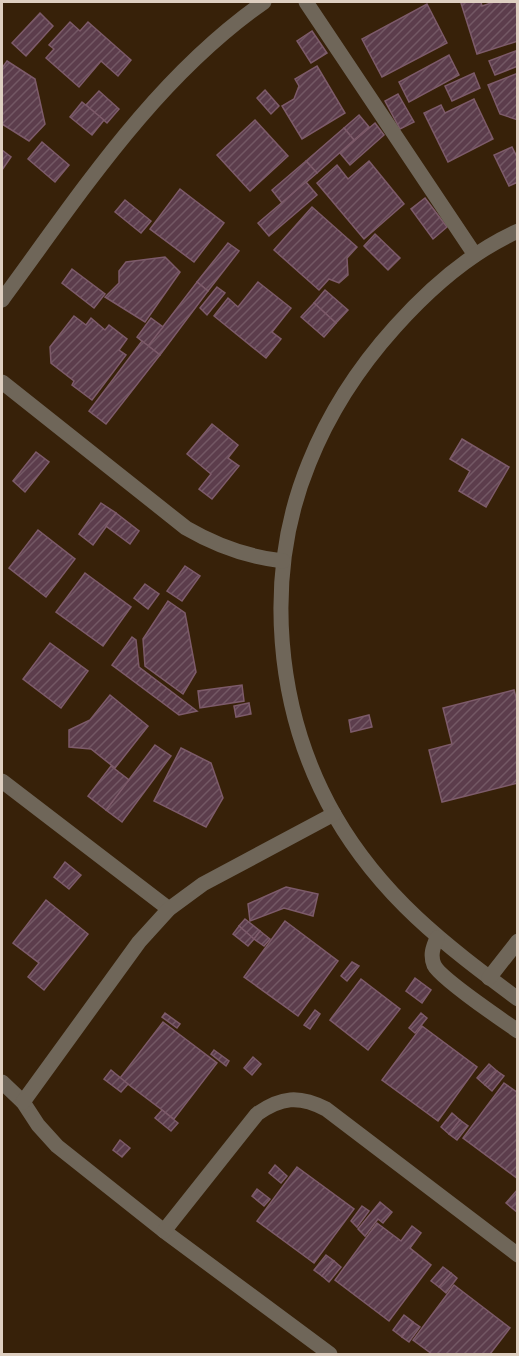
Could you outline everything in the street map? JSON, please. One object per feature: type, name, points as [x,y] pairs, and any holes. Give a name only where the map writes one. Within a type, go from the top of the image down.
[{"type":"street","points":[[2,300],[140,117],[211,44],[264,2]]},
{"type":"street","points":[[306,2],[475,255]]},
{"type":"street","points":[[518,231],[475,255],[411,309],[382,342],[350,385],[329,419],[308,464],[293,510],[283,561],[281,611],[283,657],[290,699],[301,739],[334,814],[370,869],[407,911],[437,938],[518,999]]},
{"type":"street","points":[[2,382],[186,528],[232,551],[257,558],[283,561]]},
{"type":"street","points":[[2,781],[170,909]]},
{"type":"street","points":[[23,1102],[139,942],[170,909],[203,884],[334,814]]},
{"type":"street","points":[[437,938],[432,957],[439,972],[518,1031]]},
{"type":"street","points":[[489,978],[518,940]]},
{"type":"street","points":[[2,1082],[23,1102],[38,1125],[57,1146],[164,1231],[330,1354]]},
{"type":"street","points":[[164,1231],[257,1114],[269,1106],[298,1099],[313,1102],[326,1109],[518,1255]]},
{"type":"building","points":[[481,2],[482,6],[494,2],[516,2],[518,41],[477,54],[461,3]]},
{"type":"building","points":[[427,4],[447,43],[382,77],[362,39]]},
{"type":"building","points":[[40,13],[53,26],[26,56],[12,43]]},
{"type":"building","points":[[70,22],[80,31],[88,22],[131,60],[118,76],[101,61],[79,87],[46,58],[54,49],[49,45]]},
{"type":"building","points":[[312,31],[327,53],[311,63],[297,41]]},
{"type":"building","points":[[518,50],[518,66],[495,75],[489,61]]},
{"type":"building","points":[[449,55],[459,75],[409,102],[399,82]]},
{"type":"building","points":[[7,61],[35,79],[45,124],[29,141],[2,124],[2,68]]},
{"type":"building","points":[[317,66],[345,113],[302,139],[282,106],[294,99],[299,86],[295,79]]},
{"type":"building","points":[[474,73],[480,88],[452,101],[445,86]]},
{"type":"building","points":[[518,73],[518,120],[500,114],[488,85]]},
{"type":"building","points":[[265,90],[279,106],[271,114],[257,98]]},
{"type":"building","points":[[99,91],[119,109],[107,123],[86,105]]},
{"type":"building","points":[[398,94],[414,122],[400,129],[385,101]]},
{"type":"building","points":[[474,99],[493,139],[448,162],[424,113],[441,105],[445,113]]},
{"type":"building","points":[[82,102],[104,120],[92,135],[70,117]]},
{"type":"building","points":[[359,115],[369,127],[354,140],[344,128]]},
{"type":"building","points":[[255,120],[288,156],[250,191],[217,155]]},
{"type":"building","points":[[375,123],[384,135],[350,165],[340,153]]},
{"type":"building","points":[[344,128],[354,140],[317,173],[306,161]]},
{"type":"building","points":[[42,142],[69,165],[55,182],[28,159]]},
{"type":"building","points":[[512,147],[518,159],[518,182],[509,186],[494,155]]},
{"type":"building","points":[[2,150],[11,157],[2,170]]},
{"type":"building","points":[[306,161],[317,173],[282,203],[272,190]]},
{"type":"building","points":[[369,161],[404,204],[364,239],[317,183],[337,165],[348,179]]},
{"type":"building","points":[[306,182],[317,195],[269,236],[258,223]]},
{"type":"building","points":[[180,189],[224,223],[194,262],[150,229]]},
{"type":"building","points":[[425,198],[447,227],[433,239],[411,209]]},
{"type":"building","points":[[125,200],[151,221],[141,233],[115,212]]},
{"type":"building","points":[[312,207],[357,247],[347,258],[348,275],[339,283],[329,279],[319,290],[274,250]]},
{"type":"building","points":[[375,234],[400,258],[388,270],[364,246]]},
{"type":"building","points":[[228,243],[239,251],[208,291],[197,282]]},
{"type":"building","points":[[165,257],[180,272],[145,322],[105,297],[119,283],[119,271],[126,262]]},
{"type":"building","points":[[72,269],[105,294],[94,308],[62,283]]},
{"type":"building","points":[[197,282],[208,291],[160,355],[148,346]]},
{"type":"building","points":[[258,282],[291,308],[272,332],[281,339],[266,358],[214,316],[228,298],[238,307]]},
{"type":"building","points":[[217,287],[225,293],[207,315],[200,308]]},
{"type":"building","points":[[325,290],[348,310],[336,323],[314,303]]},
{"type":"building","points":[[314,303],[336,323],[324,337],[301,317]]},
{"type":"building","points":[[74,316],[86,325],[91,318],[105,330],[109,325],[127,339],[119,350],[126,355],[92,400],[72,385],[74,381],[51,363],[50,347]]},
{"type":"building","points":[[151,318],[163,327],[148,346],[137,337]]},
{"type":"building","points":[[142,341],[160,355],[106,424],[89,411]]},
{"type":"building","points":[[212,424],[238,445],[228,458],[239,466],[212,499],[199,489],[211,474],[187,454]]},
{"type":"building","points":[[462,439],[509,467],[486,507],[459,491],[470,471],[450,459]]},
{"type":"building","points":[[36,452],[49,462],[25,492],[13,481]]},
{"type":"building","points":[[101,503],[116,513],[93,545],[79,534]]},
{"type":"building","points":[[116,513],[139,531],[130,544],[106,526]]},
{"type":"building","points":[[38,530],[75,559],[46,597],[9,568]]},
{"type":"building","points":[[185,566],[200,576],[182,601],[167,591]]},
{"type":"building","points":[[85,573],[131,607],[103,646],[56,612]]},
{"type":"building","points":[[145,584],[159,594],[148,609],[134,598]]},
{"type":"building","points":[[168,601],[185,613],[196,672],[183,694],[145,666],[143,639]]},
{"type":"building","points":[[132,637],[136,640],[139,667],[197,711],[179,715],[112,665]]},
{"type":"building","points":[[50,643],[88,671],[61,708],[23,679]]},
{"type":"building","points":[[242,685],[244,701],[200,708],[198,691]]},
{"type":"building","points":[[514,690],[518,705],[518,783],[442,802],[429,750],[452,744],[443,708]]},
{"type":"building","points":[[110,695],[148,726],[115,768],[91,749],[69,747],[69,730],[90,720]]},
{"type":"building","points":[[249,703],[251,714],[236,717],[234,706]]},
{"type":"building","points":[[369,715],[372,727],[351,732],[349,720]]},
{"type":"building","points":[[155,745],[171,756],[122,822],[106,810]]},
{"type":"building","points":[[181,748],[211,763],[223,798],[206,827],[154,801]]},
{"type":"building","points":[[111,766],[129,780],[106,810],[88,796]]},
{"type":"building","points":[[65,862],[81,875],[69,889],[54,877]]},
{"type":"building","points":[[286,887],[318,894],[313,916],[284,908],[250,921],[248,904]]},
{"type":"building","points":[[46,900],[88,934],[44,990],[28,977],[39,963],[13,943]]},
{"type":"building","points":[[245,919],[260,931],[254,939],[239,926]]},
{"type":"building","points":[[285,921],[338,961],[298,1016],[244,977]]},
{"type":"building","points":[[239,926],[254,939],[248,946],[233,934]]},
{"type":"building","points":[[260,931],[270,939],[264,946],[254,939]]},
{"type":"building","points":[[352,962],[359,966],[347,981],[341,976]]},
{"type":"building","points":[[415,978],[431,990],[422,1003],[406,991]]},
{"type":"building","points":[[361,979],[400,1009],[368,1050],[330,1020]]},
{"type":"building","points":[[315,1010],[320,1014],[310,1029],[304,1025]]},
{"type":"building","points":[[165,1013],[180,1024],[177,1028],[162,1017]]},
{"type":"building","points":[[421,1013],[427,1018],[415,1033],[409,1028]]},
{"type":"building","points":[[163,1022],[217,1063],[174,1119],[120,1078]]},
{"type":"building","points":[[422,1026],[477,1067],[438,1121],[382,1080]]},
{"type":"building","points":[[214,1050],[229,1061],[226,1066],[211,1054]]},
{"type":"building","points":[[253,1057],[261,1064],[252,1075],[244,1068]]},
{"type":"building","points":[[489,1064],[497,1071],[485,1085],[477,1078]]},
{"type":"building","points":[[111,1070],[128,1084],[121,1092],[104,1079]]},
{"type":"building","points":[[497,1071],[504,1076],[492,1091],[485,1085]]},
{"type":"building","points":[[504,1083],[518,1093],[518,1179],[463,1138]]},
{"type":"building","points":[[162,1110],[178,1123],[171,1131],[155,1118]]},
{"type":"building","points":[[452,1113],[460,1120],[449,1134],[441,1127]]},
{"type":"building","points":[[460,1120],[468,1126],[457,1140],[449,1134]]},
{"type":"building","points":[[120,1140],[130,1148],[122,1157],[113,1150]]},
{"type":"building","points":[[275,1165],[287,1176],[281,1183],[269,1173]]},
{"type":"building","points":[[297,1167],[354,1209],[314,1263],[257,1221]]},
{"type":"building","points":[[257,1189],[270,1199],[264,1206],[252,1196]]},
{"type":"building","points":[[518,1189],[518,1213],[506,1203]]},
{"type":"building","points":[[380,1202],[392,1212],[383,1223],[378,1219],[365,1236],[358,1229]]},
{"type":"building","points":[[362,1206],[369,1211],[357,1227],[351,1221]]},
{"type":"building","points":[[377,1223],[401,1241],[412,1226],[421,1233],[410,1248],[431,1265],[389,1321],[335,1280]]},
{"type":"building","points":[[326,1255],[334,1261],[322,1276],[314,1270]]},
{"type":"building","points":[[334,1261],[341,1267],[329,1282],[322,1276]]},
{"type":"building","points":[[443,1267],[451,1273],[439,1287],[431,1281]]},
{"type":"building","points":[[451,1273],[457,1278],[446,1293],[439,1287]]},
{"type":"building","points":[[454,1285],[510,1328],[490,1354],[432,1354],[413,1340]]},
{"type":"building","points":[[404,1315],[413,1322],[402,1337],[393,1330]]},
{"type":"building","points":[[413,1322],[420,1327],[409,1342],[402,1337]]}]
